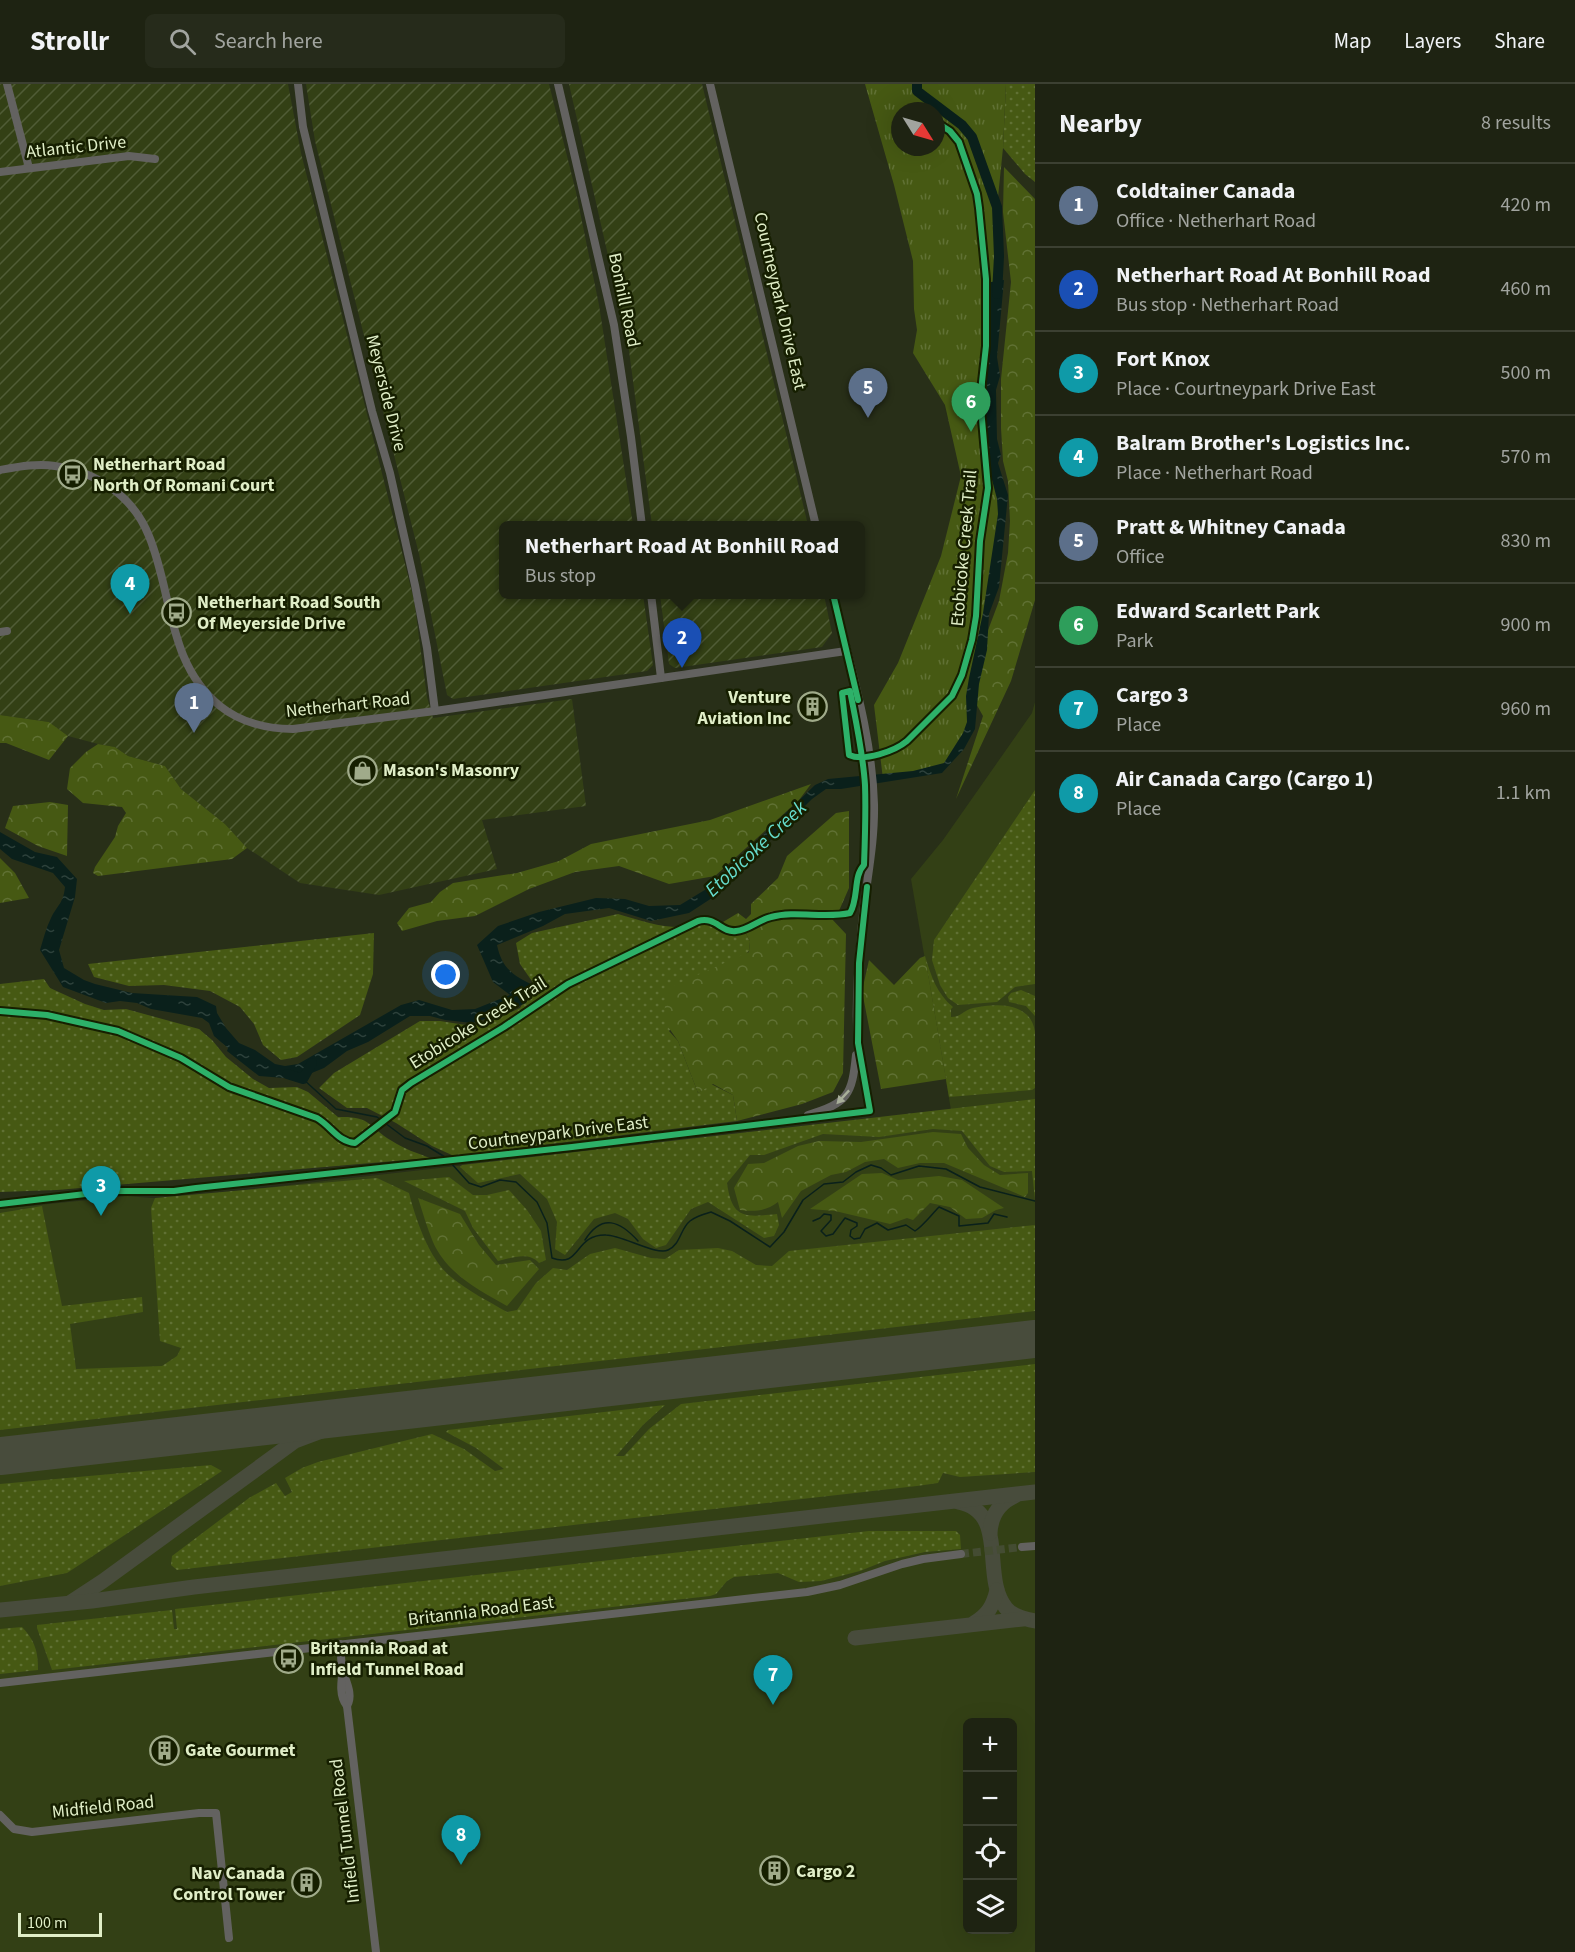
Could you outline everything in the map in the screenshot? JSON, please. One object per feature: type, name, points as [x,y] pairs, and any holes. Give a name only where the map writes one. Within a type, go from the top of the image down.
[{"type":"street","points":[[7,84],[28,168]]},
{"type":"street","name":"Meyerside Drive","points":[[298,84],[303,125],[372,411],[390,473],[415,585],[428,648],[435,711]]},
{"type":"street","name":"Bonhill Road","points":[[558,84],[614,325],[642,521]]},
{"type":"street","name":"Courtneypark Drive East","points":[[710,84],[815,521]]},
{"type":"street","name":"Atlantic Drive","points":[[0,171],[129,156],[154,159]]},
{"type":"street","name":"Netherhart Road","points":[[0,470],[53,465],[76,470],[110,486],[139,517],[149,536],[185,662],[193,677],[204,691],[229,713],[246,721],[277,729],[435,711],[846,651]]},
{"type":"street","points":[[652,599],[661,678]]},
{"type":"street","name":"Courtneypark Drive East","points":[[0,1204],[111,1191],[174,1191],[870,1111],[858,1043],[859,952],[873,823],[872,772],[866,733],[834,599]]},
{"type":"street","points":[[789,1120],[823,1110],[841,1101],[854,1082],[858,1043]]},
{"type":"street","points":[[1022,1547],[1035,1546]]},
{"type":"street","name":"Britannia Road East","points":[[0,1683],[807,1592],[840,1586],[902,1564],[961,1554]]},
{"type":"street","name":"Infield Tunnel Road","points":[[340,1644],[343,1702],[347,1706],[376,1952]]},
{"type":"street","name":"Midfield Road","points":[[0,1815],[7,1825],[14,1829],[32,1832],[216,1813],[229,1938]]},
{"type":"shaded area","points":[[0,84],[288,84],[301,153],[414,600],[427,697],[433,718],[572,699],[586,806],[482,820],[497,869],[379,895],[300,883],[247,848],[225,824],[181,789],[165,766],[128,756],[115,747],[68,736],[49,722],[0,715]]},
{"type":"shaded area","points":[[306,84],[549,84],[576,192],[599,305],[632,521],[499,521],[499,599],[644,599],[653,665],[647,671],[453,699],[447,695],[419,554],[315,141]]},
{"type":"shaded area","points":[[569,84],[702,84],[807,521],[651,521],[628,343]]},
{"type":"shaded area","points":[[661,599],[825,599],[832,633],[822,647],[675,668],[669,664]]},
{"type":"shaded area","points":[[1035,702],[1035,1952],[0,1952],[0,1209],[127,1196],[165,1199],[951,1110],[911,879],[943,840],[1032,713]]},
{"type":"green space","points":[[865,84],[1006,84],[997,207],[999,256],[989,411],[1001,498],[972,722],[946,766],[883,779],[874,705],[898,663],[941,556],[961,476],[945,405],[913,353],[917,330],[913,261]]},
{"type":"green space","points":[[1006,84],[1035,84],[1035,182],[1003,148]]},
{"type":"green space","points":[[1004,167],[1035,199],[1035,600],[1011,681],[956,799],[983,716],[974,700],[987,633],[999,601],[1008,553],[1010,521],[1008,481],[1003,461],[1001,379],[1011,282],[1003,212]]},
{"type":"green space","points":[[0,715],[49,722],[68,736],[49,760],[6,743],[0,743]]},
{"type":"green space","points":[[98,744],[115,747],[128,756],[165,766],[181,789],[225,824],[247,848],[232,859],[98,876],[93,873],[115,837],[118,826],[126,813],[122,807],[83,803],[67,789],[70,768]]},
{"type":"green space","points":[[811,784],[799,800],[715,876],[669,884],[619,866],[575,872],[529,889],[475,916],[437,921],[402,931],[397,923],[409,908],[431,902],[453,883],[517,873],[559,861],[591,844],[710,820]]},
{"type":"green space","points":[[1035,790],[1035,984],[1015,987],[997,1002],[958,1005],[948,998],[940,985],[932,960],[934,940]]},
{"type":"green space","points":[[50,802],[68,805],[67,856],[38,846],[5,828],[13,806]]},
{"type":"green space","points":[[849,811],[849,888],[838,913],[774,914],[740,928],[728,927],[723,922],[738,913],[746,919],[751,914],[751,904],[778,878],[787,856],[836,813]]},
{"type":"green space","points":[[0,858],[15,873],[29,898],[0,903]]},
{"type":"green space","points":[[618,914],[662,926],[684,927],[707,923],[724,931],[745,932],[750,941],[749,951],[669,1031],[678,1041],[698,1093],[711,1084],[733,1095],[737,1121],[454,1156],[432,1146],[367,1108],[347,1108],[319,1088],[334,1073],[420,1021],[440,1021],[472,1026],[492,1021],[520,1008],[534,984],[520,964],[516,943],[532,933]]},
{"type":"green space","points":[[781,917],[830,917],[846,934],[843,1073],[833,1092],[802,1104],[737,1121],[733,1095],[713,1084],[698,1093],[678,1041],[664,1021],[666,989],[749,952],[750,941],[745,932],[765,921]]},
{"type":"green space","points":[[374,933],[373,974],[360,1015],[297,1057],[281,1060],[263,1045],[254,1024],[240,1007],[210,991],[164,985],[129,986],[94,977],[88,964]]},
{"type":"green space","points":[[925,956],[939,990],[953,1007],[951,1017],[973,1008],[992,1005],[1011,1007],[1027,1015],[1035,1032],[1035,1088],[949,1097]]},
{"type":"green space","points":[[925,956],[946,1079],[881,1089],[862,991],[869,960],[894,985],[920,958]]},
{"type":"green space","points":[[44,979],[50,988],[85,1004],[104,1010],[126,1009],[199,1029],[226,1057],[253,1079],[269,1088],[297,1087],[308,1092],[338,1117],[363,1120],[397,1144],[430,1158],[57,1190],[0,1192],[0,984]]},
{"type":"green space","points":[[1021,990],[1035,996],[1035,1016],[1026,1006],[1009,1002],[1008,997],[1011,993]]},
{"type":"green space","points":[[1035,1099],[1035,1200],[1032,1171],[1004,1172],[990,1166],[962,1131],[933,1129],[879,1137],[823,1134],[764,1155],[750,1155],[727,1183],[729,1195],[737,1210],[757,1216],[777,1214],[779,1225],[774,1236],[764,1238],[708,1202],[691,1209],[666,1245],[656,1248],[643,1239],[628,1219],[615,1213],[594,1219],[565,1255],[555,1249],[557,1222],[547,1199],[520,1174],[478,1183],[460,1167],[462,1165]]},
{"type":"green space","points":[[933,1132],[961,1134],[968,1148],[984,1165],[1000,1175],[1028,1173],[1028,1193],[1025,1197],[944,1163],[920,1163],[898,1168],[884,1159],[865,1162],[846,1172],[831,1175],[801,1191],[782,1218],[778,1202],[760,1210],[740,1210],[734,1188],[748,1164],[764,1163],[798,1146],[819,1141],[861,1142]]},
{"type":"green space","points":[[882,1173],[898,1180],[939,1176],[962,1180],[1004,1208],[982,1218],[966,1219],[950,1207],[930,1203],[913,1220],[907,1218],[890,1224],[835,1211],[810,1209],[862,1174]]},
{"type":"green space","points":[[449,1177],[473,1195],[487,1195],[509,1190],[527,1210],[541,1231],[546,1260],[539,1263],[530,1257],[520,1256],[498,1261],[473,1228],[465,1211],[404,1181]]},
{"type":"green space","points":[[377,1178],[409,1193],[424,1238],[443,1269],[464,1287],[507,1312],[517,1310],[536,1283],[553,1268],[567,1270],[590,1254],[615,1248],[651,1258],[665,1259],[679,1250],[718,1248],[732,1251],[756,1265],[772,1266],[789,1251],[1035,1225],[1035,1311],[0,1430],[0,1213],[42,1206],[62,1306],[142,1297],[143,1312],[70,1324],[76,1369],[162,1366],[177,1356],[181,1348],[160,1341],[151,1208],[155,1198]]},
{"type":"green space","points":[[418,1198],[460,1214],[479,1245],[496,1265],[530,1260],[539,1269],[507,1306],[486,1294],[455,1272],[439,1253]]},
{"type":"green space","points":[[1035,1364],[1035,1472],[960,1477],[943,1473],[938,1483],[917,1486],[177,1570],[171,1565],[172,1556],[249,1498],[276,1483],[285,1496],[292,1492],[285,1478],[318,1462],[432,1434],[464,1449],[495,1471],[504,1469],[476,1448],[446,1432],[448,1430],[665,1405],[643,1425],[616,1456],[624,1456],[649,1429],[681,1404]]},
{"type":"green space","points":[[211,1465],[222,1471],[67,1573],[0,1586],[0,1484]]},
{"type":"green space","points":[[869,1531],[956,1531],[960,1535],[961,1549],[925,1552],[885,1561],[860,1571],[821,1581],[799,1582],[778,1573],[734,1577],[727,1581],[716,1594],[710,1596],[52,1670],[37,1628],[37,1625],[172,1610],[174,1629],[177,1629],[175,1609]]},
{"type":"green space","points":[[22,1627],[35,1647],[38,1670],[0,1674],[0,1629]]},
{"type":"water","name":"Etobicoke Creek","points":[[1004,280],[997,357],[1000,376],[996,390],[997,439],[1001,455],[998,463],[1008,495],[999,587],[989,614],[987,650],[979,684],[975,729],[964,749],[942,773],[841,789],[826,789],[812,799],[712,898],[689,913],[651,921],[609,908],[565,914],[497,945],[502,960],[510,971],[535,986],[526,1003],[472,1023],[430,1016],[410,1016],[368,1042],[347,1051],[324,1068],[297,1079],[259,1076],[227,1051],[228,1048],[214,1036],[209,1023],[202,1018],[151,1009],[137,1003],[120,1001],[106,1003],[63,987],[40,950],[48,926],[62,901],[65,887],[53,873],[12,859],[0,849],[0,832],[35,852],[57,857],[77,879],[75,897],[59,950],[64,968],[84,980],[132,993],[197,997],[216,1006],[217,1013],[226,1028],[239,1043],[255,1050],[275,1064],[285,1066],[298,1064],[401,1005],[419,1000],[452,1010],[475,1009],[510,995],[493,982],[477,945],[498,926],[539,912],[596,898],[625,899],[649,906],[680,905],[708,888],[815,785],[828,779],[913,771],[944,763],[963,733],[967,722],[966,696],[983,613],[998,514],[985,422],[991,282]]},
{"type":"waterway","name":"Etobicoke Creek","points":[[917,84],[917,91],[962,125],[972,137],[997,207],[999,256],[997,294]]},
{"type":"waterway","name":"Etobicoke Creek","points":[[287,1074],[303,1079],[312,1063]]},
{"type":"waterway","points":[[303,1079],[336,1109],[377,1117],[405,1138],[427,1146],[445,1157]]},
{"type":"waterway","points":[[451,1163],[469,1183],[481,1187],[500,1180],[516,1182],[537,1202],[547,1223],[552,1258],[561,1260],[568,1259],[588,1240],[606,1235],[656,1250],[668,1250],[676,1244],[690,1221],[697,1216],[711,1212],[730,1221],[770,1247],[784,1232],[803,1200],[824,1184],[843,1182],[856,1172],[871,1165],[891,1175],[919,1166],[946,1169],[980,1187],[1035,1201]]},
{"type":"waterway","points":[[813,1221],[824,1214],[831,1215],[831,1220],[821,1231],[826,1236],[833,1234],[845,1218],[857,1223],[857,1226],[851,1230],[850,1236],[854,1239],[860,1238],[865,1229],[877,1223],[888,1230],[906,1225],[915,1231],[939,1207],[959,1216],[959,1226],[988,1223],[994,1214],[1007,1217]]},
{"type":"waterway","points":[[585,1240],[598,1226],[611,1223],[625,1229],[638,1241]]},
{"type":"taxiway","points":[[71,1602],[295,1441],[343,1423],[383,1413]]},
{"type":"taxiway","points":[[0,1610],[1035,1492]]},
{"type":"taxiway","points":[[990,1533],[997,1510],[1004,1502],[1015,1496]]},
{"type":"taxiway","points":[[958,1502],[974,1508],[984,1518],[992,1547],[995,1579],[999,1595],[1006,1608],[1015,1615],[1035,1621]]},
{"type":"taxiway","points":[[974,1623],[989,1610],[997,1590]]},
{"type":"taxiway","points":[[855,1638],[1023,1619]]},
{"type":"runway","points":[[0,1456],[1035,1339]]},
{"type":"tunnel","points":[[961,1554],[1022,1547]]},
{"type":"cycle path","name":"Etobicoke Creek Trail","points":[[862,757],[887,752],[902,745],[952,696],[962,675],[976,616],[980,541],[988,488],[981,408],[986,346],[986,279],[977,194],[959,142],[945,128]]},
{"type":"cycle path","points":[[834,599],[858,700]]},
{"type":"cycle path","name":"Etobicoke Creek Trail","points":[[850,691],[862,757],[849,755],[842,693],[850,691]]},
{"type":"cycle path","name":"Etobicoke Creek Trail","points":[[0,1011],[47,1015],[118,1031],[181,1058],[229,1087],[317,1118],[339,1137],[355,1143],[395,1112],[402,1090],[411,1083],[504,1027],[568,984],[698,921],[714,922],[726,930],[736,931],[766,918],[781,915],[850,913],[858,875],[864,865],[865,785],[862,757]]},
{"type":"cycle path","points":[[0,1204],[111,1191],[174,1191],[870,1111],[858,1043],[859,963],[867,887]]},
{"type":"place","name":"Pratt & Whitney Canada","points":[[868,418]]},
{"type":"place","name":"Edward Scarlett Park","points":[[971,432]]},
{"type":"place","name":"Netherhart Road North Of Romani Court","points":[[72,474]]},
{"type":"place","name":"Netherhart Road South Of Meyerside Drive","points":[[176,612]]},
{"type":"place","name":"Balram Brother's Logistics Inc.","points":[[130,614]]},
{"type":"place","name":"Netherhart Road At Bonhill Road","points":[[682,668]]},
{"type":"place","name":"Venture Aviation Inc","points":[[812,707]]},
{"type":"place","name":"Coldtainer Canada","points":[[194,733]]},
{"type":"place","name":"Mason's Masonry","points":[[362,770]]},
{"type":"place","name":"Fort Knox","points":[[101,1216]]},
{"type":"place","name":"Britannia Road at Infield Tunnel Road","points":[[289,1658]]},
{"type":"place","name":"Cargo 3","points":[[773,1705]]},
{"type":"place","name":"Gate Gourmet","points":[[164,1750]]},
{"type":"place","name":"Air Canada Cargo (Cargo 1)","points":[[461,1865]]},
{"type":"place","name":"Cargo 2","points":[[775,1871]]},
{"type":"place","name":"Nav Canada Control Tower","points":[[306,1883]]}]
